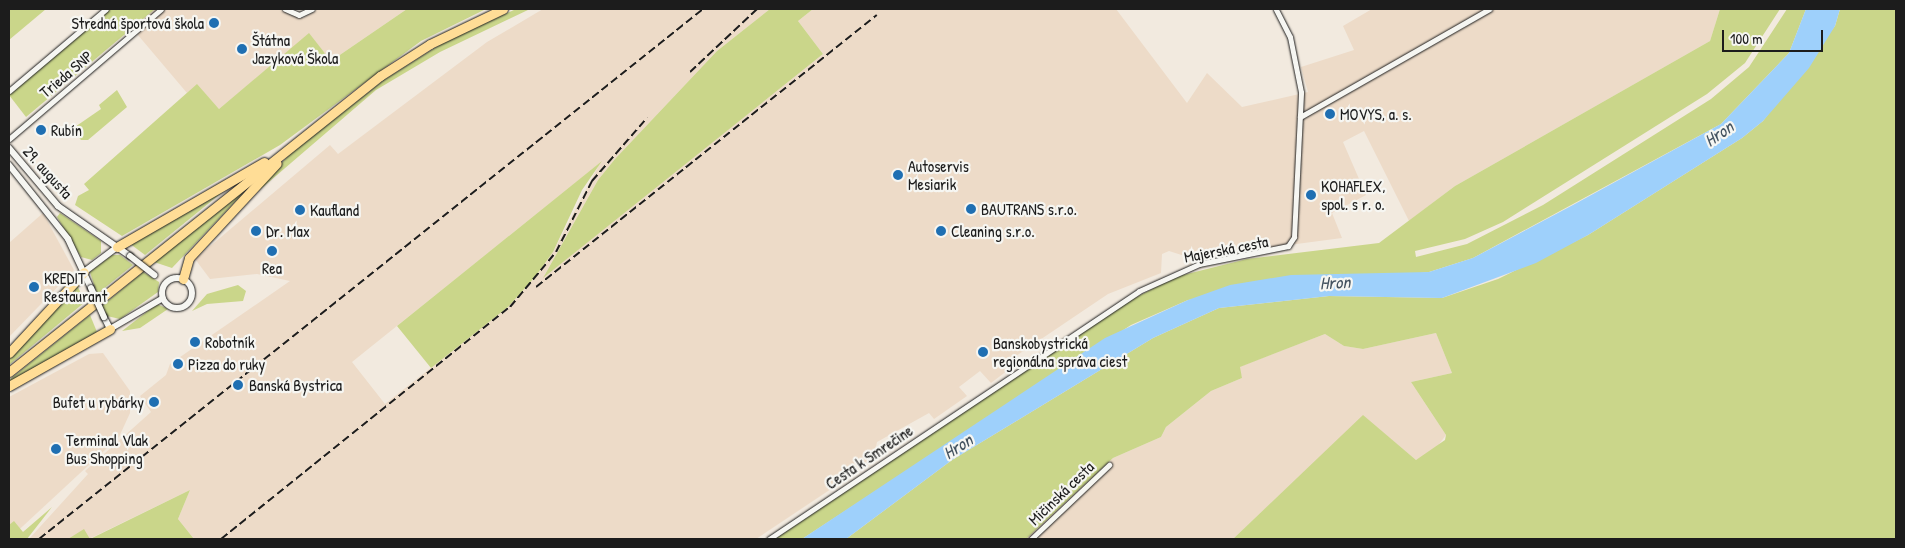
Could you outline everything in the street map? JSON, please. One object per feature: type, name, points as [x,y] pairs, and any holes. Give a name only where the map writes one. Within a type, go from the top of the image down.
[{"type":"main road","points":[[9,372],[393,66],[503,9]]},
{"type":"main road","points":[[117,247],[288,148]]},
{"type":"main road","points":[[183,279],[189,258],[288,148]]},
{"type":"main road","points":[[9,353],[84,272]]},
{"type":"main road","points":[[9,386],[110,329]]},
{"type":"street","name":"Trieda SNP","points":[[9,91],[106,9]]},
{"type":"street","name":"Trieda SNP","points":[[9,139],[161,9]]},
{"type":"street","points":[[285,9],[299,15],[312,9]]},
{"type":"street","name":"Majerská cesta","points":[[983,395],[1169,276],[1199,264],[1288,246],[1294,237],[1301,92],[1292,43],[1276,9]]},
{"type":"street","points":[[1300,117],[1489,9]]},
{"type":"street","name":"29. augusta","points":[[9,148],[58,206],[154,275],[168,281]]},
{"type":"street","name":"29. augusta","points":[[9,165],[55,221],[84,272],[110,329]]},
{"type":"street","points":[[84,272],[117,247]]},
{"type":"street","points":[[110,329],[163,298],[168,281],[183,279],[192,291],[187,304],[171,307],[163,298]]},
{"type":"street","name":"Cesta k Smrečine","points":[[769,539],[983,395]]},
{"type":"street","name":"Mičinská cesta","points":[[1031,539],[1109,465]]},
{"type":"shaded area","points":[[155,9],[278,9],[303,18],[318,9],[407,9],[331,61],[309,34],[219,109],[197,85],[187,93],[132,28]]},
{"type":"shaded area","points":[[543,9],[770,9],[717,51],[615,159],[598,180],[544,276],[823,54],[798,21],[813,9],[1116,9],[1187,103],[1207,73],[1242,107],[1308,92],[1301,67],[1354,50],[1343,26],[1372,9],[1720,9],[1710,41],[1455,186],[1409,221],[1364,131],[1343,142],[1366,195],[1332,213],[1342,238],[1191,258],[1169,251],[1162,254],[1161,273],[1108,294],[1010,360],[1012,367],[991,383],[980,371],[959,387],[967,396],[934,419],[929,413],[877,442],[873,461],[756,539],[194,539],[178,519],[190,490],[89,539],[29,539],[88,474],[85,471],[151,412],[140,396],[166,375],[170,364],[290,281],[257,274],[210,279],[195,259],[330,145],[338,154],[487,42]],"holes":[[[600,163],[553,252],[535,277],[508,307],[385,404],[352,362]]]},
{"type":"shaded area","points":[[43,213],[74,270],[9,337],[9,243]]},
{"type":"shaded area","points":[[1436,333],[1452,373],[1411,382],[1446,435],[1434,451],[1416,460],[1363,416],[1233,539],[1026,539],[1113,458],[1161,437],[1166,427],[1211,391],[1242,378],[1239,367],[1325,334],[1344,346],[1363,349]]},
{"type":"shaded area","points":[[103,353],[130,391],[130,413],[119,437],[9,539],[9,397],[89,354]]},
{"type":"green space","points":[[9,9],[46,9],[9,40]]},
{"type":"green space","points":[[109,9],[155,9],[26,117],[9,95]]},
{"type":"green space","points":[[407,9],[486,9],[421,41],[280,145],[122,236],[75,205],[78,196],[89,190],[84,184],[197,84],[219,109],[309,33],[331,61]]},
{"type":"green space","points":[[516,9],[530,9],[440,52],[376,90],[249,199],[290,154],[384,80],[446,41]]},
{"type":"green space","points":[[770,9],[813,9],[798,21],[823,54],[543,278],[598,180],[615,159],[717,51]]},
{"type":"green space","points":[[1720,9],[1780,9],[1745,63],[1707,94],[1503,222],[1465,239],[1415,251],[1416,257],[1467,244],[1543,205],[1711,99],[1749,67],[1787,9],[1806,9],[1789,53],[1721,124],[1473,258],[1429,272],[1188,300],[1131,325],[802,539],[775,539],[1129,301],[1175,277],[1247,259],[1379,243],[1455,186],[1710,41]]},
{"type":"green space","points":[[1840,9],[1896,9],[1896,539],[1233,539],[1363,415],[1416,460],[1445,440],[1446,435],[1411,382],[1452,373],[1436,333],[1363,349],[1344,346],[1325,334],[1240,367],[1242,378],[1211,391],[1166,427],[1161,437],[1113,458],[1026,539],[846,539],[952,460],[1153,338],[1219,308],[1329,296],[1442,298],[1498,279],[1588,235],[1742,138],[1763,121],[1835,26]]},
{"type":"green space","points":[[117,90],[127,107],[88,140],[81,140],[72,129],[101,109],[99,105]]},
{"type":"green space","points":[[602,161],[582,190],[553,252],[535,277],[508,307],[431,368],[397,326]]},
{"type":"green space","points":[[235,182],[145,255],[129,243]]},
{"type":"green space","points":[[243,192],[172,268],[154,262]]},
{"type":"green space","points":[[60,213],[101,241],[101,253],[92,260],[81,257],[57,217]]},
{"type":"green space","points":[[112,255],[120,255],[133,265],[97,294],[90,272]]},
{"type":"green space","points":[[143,272],[159,282],[158,292],[120,319],[107,316],[102,306]]},
{"type":"green space","points":[[77,285],[85,302],[9,365],[9,358]]},
{"type":"green space","points":[[238,285],[246,291],[243,301],[207,304],[192,311],[207,294]]},
{"type":"green space","points":[[157,304],[168,309],[140,328],[122,331]]},
{"type":"green space","points":[[90,315],[97,332],[9,383],[9,380]]},
{"type":"green space","points":[[190,490],[178,519],[194,539],[90,539]]},
{"type":"green space","points":[[52,507],[27,539],[9,539],[9,525],[14,521],[23,532]]},
{"type":"green space","points":[[84,529],[90,539],[68,539]]},
{"type":"water","name":"Hron","points":[[1806,9],[1840,9],[1835,26],[1809,68],[1763,121],[1742,138],[1588,235],[1536,263],[1442,298],[1329,296],[1219,308],[1153,338],[952,460],[846,539],[802,539],[1105,338],[1188,300],[1230,285],[1291,275],[1429,272],[1473,258],[1721,124],[1789,53]]},
{"type":"railway","points":[[39,539],[703,9]]},
{"type":"railway","points":[[690,72],[757,9]]},
{"type":"railway","points":[[536,287],[877,15]]},
{"type":"railway","points":[[221,539],[510,307],[556,252],[592,181],[647,118]]},
{"type":"place","name":"Stredná športová škola","points":[[214,23]]},
{"type":"place","name":"Štátna Jazyková Škola","points":[[242,49]]},
{"type":"place","name":"MOVYS, a. s.","points":[[1330,114]]},
{"type":"place","name":"Rubín","points":[[41,130]]},
{"type":"place","name":"Autoservis Mesiarik","points":[[898,175]]},
{"type":"place","name":"KOHAFLEX, spol. s r. o.","points":[[1311,195]]},
{"type":"place","name":"BAUTRANS s.r.o.","points":[[971,209]]},
{"type":"place","name":"Kaufland","points":[[300,210]]},
{"type":"place","name":"Dr. Max","points":[[256,231]]},
{"type":"place","name":"Cleaning s.r.o.","points":[[941,231]]},
{"type":"place","name":"Rea","points":[[272,251]]},
{"type":"place","name":"KREDIT Restaurant","points":[[34,287]]},
{"type":"place","name":"Robotník","points":[[195,342]]},
{"type":"place","name":"Banskobystrická regionálna správa ciest","points":[[983,352]]},
{"type":"place","name":"Pizza do ruky","points":[[178,364]]},
{"type":"place","name":"Banská Bystrica","points":[[238,385]]},
{"type":"place","name":"Bufet u rybárky","points":[[154,402]]},
{"type":"place","name":"Terminal Vlak Bus Shopping","points":[[56,449]]}]
